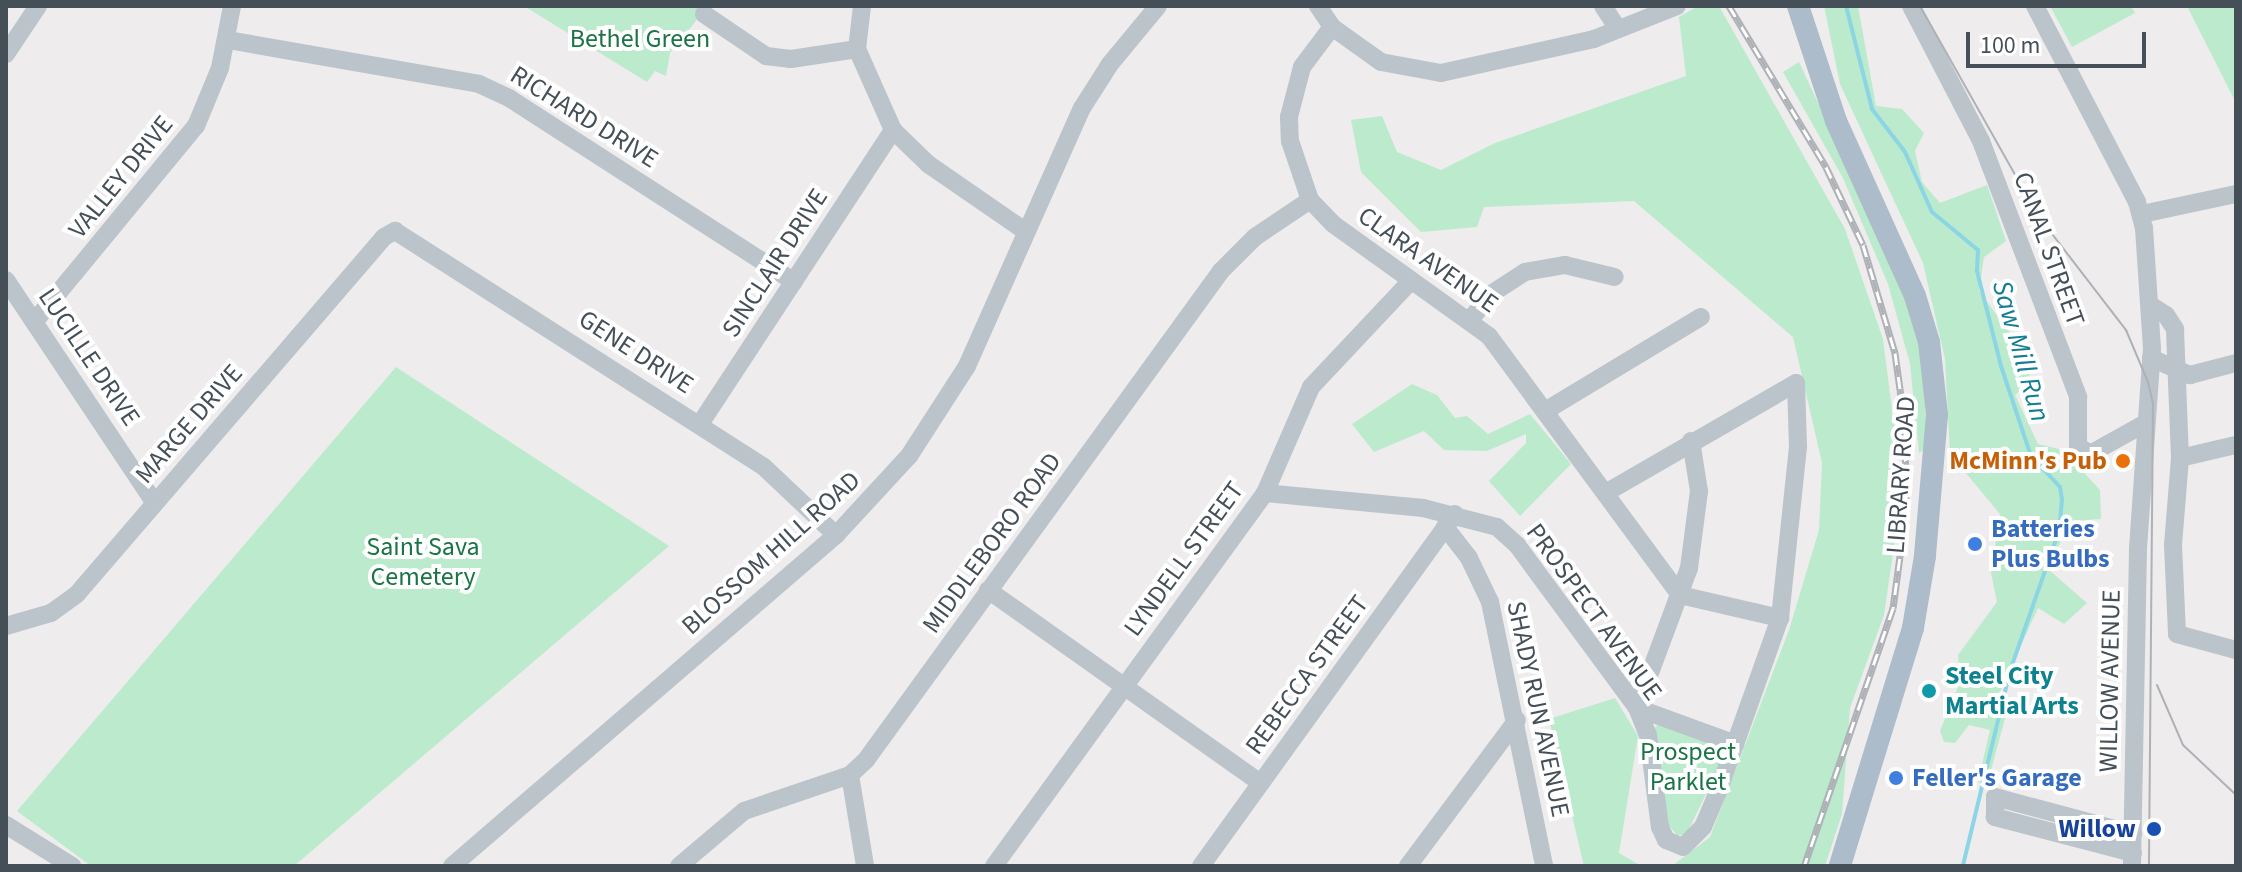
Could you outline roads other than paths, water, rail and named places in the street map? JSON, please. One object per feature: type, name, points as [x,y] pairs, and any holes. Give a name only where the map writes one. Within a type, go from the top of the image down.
[{"type":"main road","name":"LIBRARY ROAD","points":[[1798,6],[1836,121],[1915,296],[1929,342],[1937,415],[1927,543],[1913,628],[1840,866]]},
{"type":"street","points":[[6,54],[38,6]]},
{"type":"street","name":"VALLEY DRIVE","points":[[35,321],[180,151],[209,98],[228,40],[232,6]]},
{"type":"street","points":[[862,6],[857,49],[893,130],[928,164],[1025,231]]},
{"type":"street","name":"BLOSSOM HILL ROAD","points":[[452,866],[836,535],[893,476],[949,399],[1082,108],[1110,64],[1158,6]]},
{"type":"street","points":[[1318,6],[1332,27],[1381,62],[1441,73],[1618,29],[1677,6]]},
{"type":"street","points":[[1603,6],[1618,29]]},
{"type":"street","name":"CANAL STREET","points":[[1911,6],[1981,141],[2078,397],[2078,446],[2090,454],[2144,424]]},
{"type":"street","name":"WILLOW AVENUE","points":[[2035,6],[2142,214],[2151,358],[2144,424],[2132,860]]},
{"type":"street","points":[[704,14],[766,56],[791,59],[857,49]]},
{"type":"street","points":[[1310,200],[1290,141],[1289,117],[1302,67],[1332,27]]},
{"type":"street","name":"RICHARD DRIVE","points":[[228,40],[479,84],[509,98],[794,282]]},
{"type":"street","name":"SINCLAIR DRIVE","points":[[700,424],[893,130]]},
{"type":"street","points":[[2142,214],[2236,194]]},
{"type":"street","name":"CLARA AVENUE","points":[[1310,200],[1410,282],[1470,320],[1501,348],[1680,595]]},
{"type":"street","name":"MIDDLEBORO ROAD","points":[[679,866],[744,811],[850,775],[866,760],[1221,271],[1255,237],[1310,200]]},
{"type":"street","name":"GENE DRIVE","points":[[395,231],[700,424],[784,483],[836,535]]},
{"type":"street","name":"MARGE DRIVE","points":[[6,626],[65,605],[384,237],[395,231]]},
{"type":"street","points":[[1470,320],[1491,294],[1525,272],[1565,265],[1615,277]]},
{"type":"street","name":"LUCILLE DRIVE","points":[[6,280],[155,503]]},
{"type":"street","name":"LYNDELL STREET","points":[[994,866],[1265,493],[1311,387],[1410,282]]},
{"type":"street","points":[[2150,305],[2166,315],[2175,329],[2180,458],[2173,545],[2177,634],[2236,650]]},
{"type":"street","points":[[1545,411],[1701,317]]},
{"type":"street","points":[[2151,358],[2178,372],[2197,375],[2236,363]]},
{"type":"street","name":"PROSPECT AVENUE","points":[[1265,493],[1497,527],[1517,545],[1637,708],[1648,735],[1660,827],[1674,847],[1692,842],[1703,827],[1780,618],[1798,447],[1796,383],[1691,441]]},
{"type":"street","points":[[1607,492],[1691,441],[1699,467],[1699,491],[1680,595],[1637,708],[1736,744]]},
{"type":"street","points":[[2180,458],[2236,445]]},
{"type":"street","name":"SHADY RUN AVENUE","points":[[1450,521],[1490,602],[1517,720],[1544,866]]},
{"type":"street","name":"REBECCA STREET","points":[[1201,866],[1450,521]]},
{"type":"street","points":[[988,590],[1261,783]]},
{"type":"street","points":[[1680,595],[1780,618]]},
{"type":"street","points":[[1408,866],[1517,720]]},
{"type":"street","points":[[850,775],[865,866]]},
{"type":"street","points":[[2132,860],[1995,817],[1995,797],[2133,834]]},
{"type":"street","points":[[6,825],[72,866]]},
{"type":"waterway","name":"Saw Mill Run","points":[[1846,6],[1872,109],[1905,152],[1932,212],[1978,250],[1977,271],[2001,366],[2031,456],[2060,487],[2062,499],[2059,531],[2010,671],[1963,866]]},
{"type":"tram line","points":[[1920,6],[2039,217],[2126,330],[2148,382],[2153,403],[2149,866]]},
{"type":"tram line","points":[[2157,685],[2183,745],[2236,795]]},
{"type":"railway","points":[[1729,6],[1826,167],[1863,245],[1895,353],[1905,425],[1906,511],[1893,608],[1804,866]]},
{"type":"place","name":"McMinn's Pub","points":[[2123,461]]},
{"type":"place","name":"Batteries Plus Bulbs","points":[[1975,544]]},
{"type":"place","name":"Steel City Martial Arts","points":[[1929,691]]},
{"type":"place","name":"Feller's Garage","points":[[1896,778]]},
{"type":"place","name":"Willow","points":[[2154,829]]},
{"type":"park label","name":"Bethel Green","points":[[640,39]]},
{"type":"park label","name":"Saint Sava Cemetery","points":[[423,562]]},
{"type":"park label","name":"Prospect Parklet","points":[[1688,767]]}]
